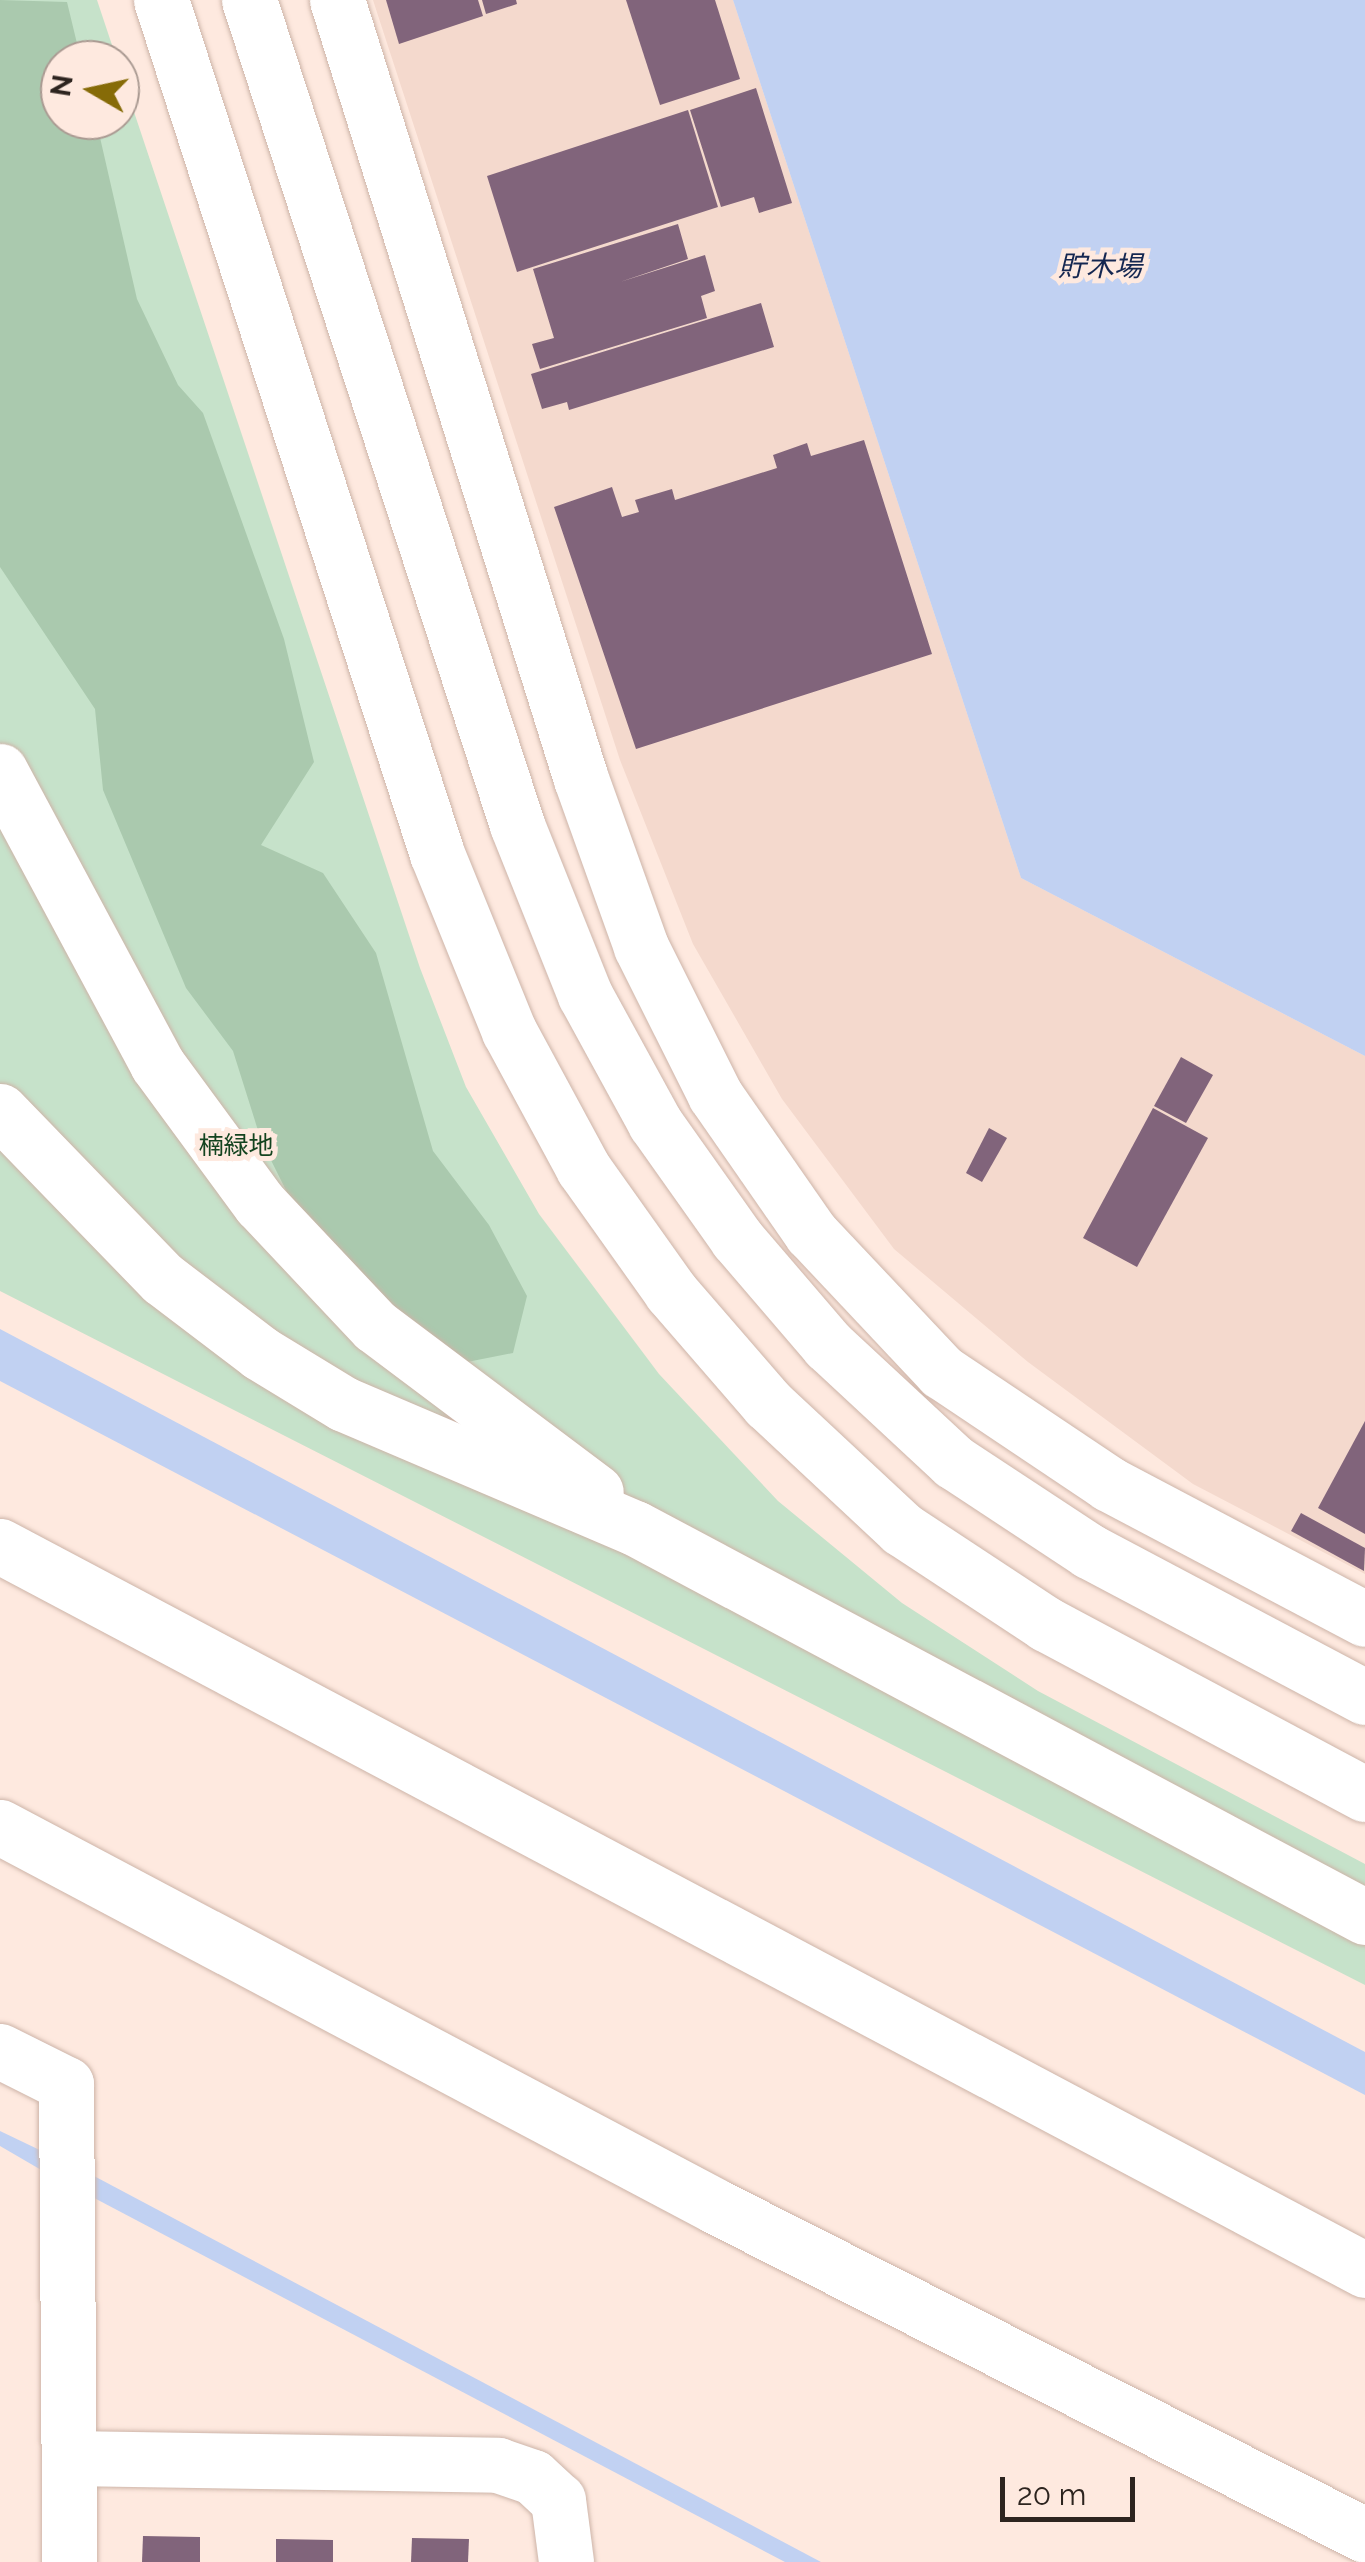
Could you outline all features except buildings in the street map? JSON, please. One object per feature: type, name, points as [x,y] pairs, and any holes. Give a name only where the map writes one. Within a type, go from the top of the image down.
[{"type":"street","points":[[160,0],[437,854],[509,1031],[583,1168],[670,1292],[756,1390],[902,1529],[1046,1624],[1365,1794]]},
{"type":"street","points":[[249,0],[517,825],[585,994],[655,1123],[736,1240],[828,1344],[954,1462],[1089,1551],[1365,1697]]},
{"type":"street","points":[[337,0],[581,779],[641,947],[715,1095],[811,1232],[942,1372],[1109,1484],[1365,1619]]},
{"type":"street","points":[[0,771],[157,1064],[260,1204],[375,1326],[573,1470],[635,1528]]},
{"type":"street","points":[[0,1111],[164,1279],[260,1353],[344,1404],[635,1528],[1365,1917]]},
{"type":"street","points":[[0,1546],[1365,2270]]},
{"type":"street","points":[[0,1827],[717,2206],[1365,2534]]},
{"type":"street","points":[[0,2050],[66,2084],[69,2562]]},
{"type":"street","points":[[68,2458],[498,2464],[533,2477],[558,2500],[566,2562]]},
{"type":"shaded area","points":[[373,0],[733,0],[1021,878],[1365,1056],[1365,1574],[1193,1484],[1028,1362],[894,1249],[782,1099],[693,944],[620,760]]},
{"type":"green space","name":"楠緑地","points":[[0,0],[97,0],[110,40],[40,40],[40,140],[140,140],[140,130],[420,968],[466,1087],[539,1214],[659,1374],[778,1501],[902,1603],[1038,1691],[1365,1864],[1365,1985],[0,1291]]},
{"type":"green space","points":[[0,0],[67,2],[76,40],[40,40],[40,140],[101,140],[137,299],[178,385],[203,413],[284,639],[314,762],[261,845],[323,873],[376,953],[433,1151],[489,1225],[527,1296],[513,1353],[462,1363],[323,1265],[261,1140],[233,1051],[186,988],[103,790],[95,709],[0,567]]},
{"type":"water","name":"貯木場","points":[[733,0],[1365,0],[1365,1056],[1021,878]]},
{"type":"water","points":[[0,1329],[1365,2052],[1365,2095],[0,1381]]},
{"type":"water","points":[[0,2131],[94,2176],[821,2562],[785,2562],[43,2171],[0,2146]]}]
